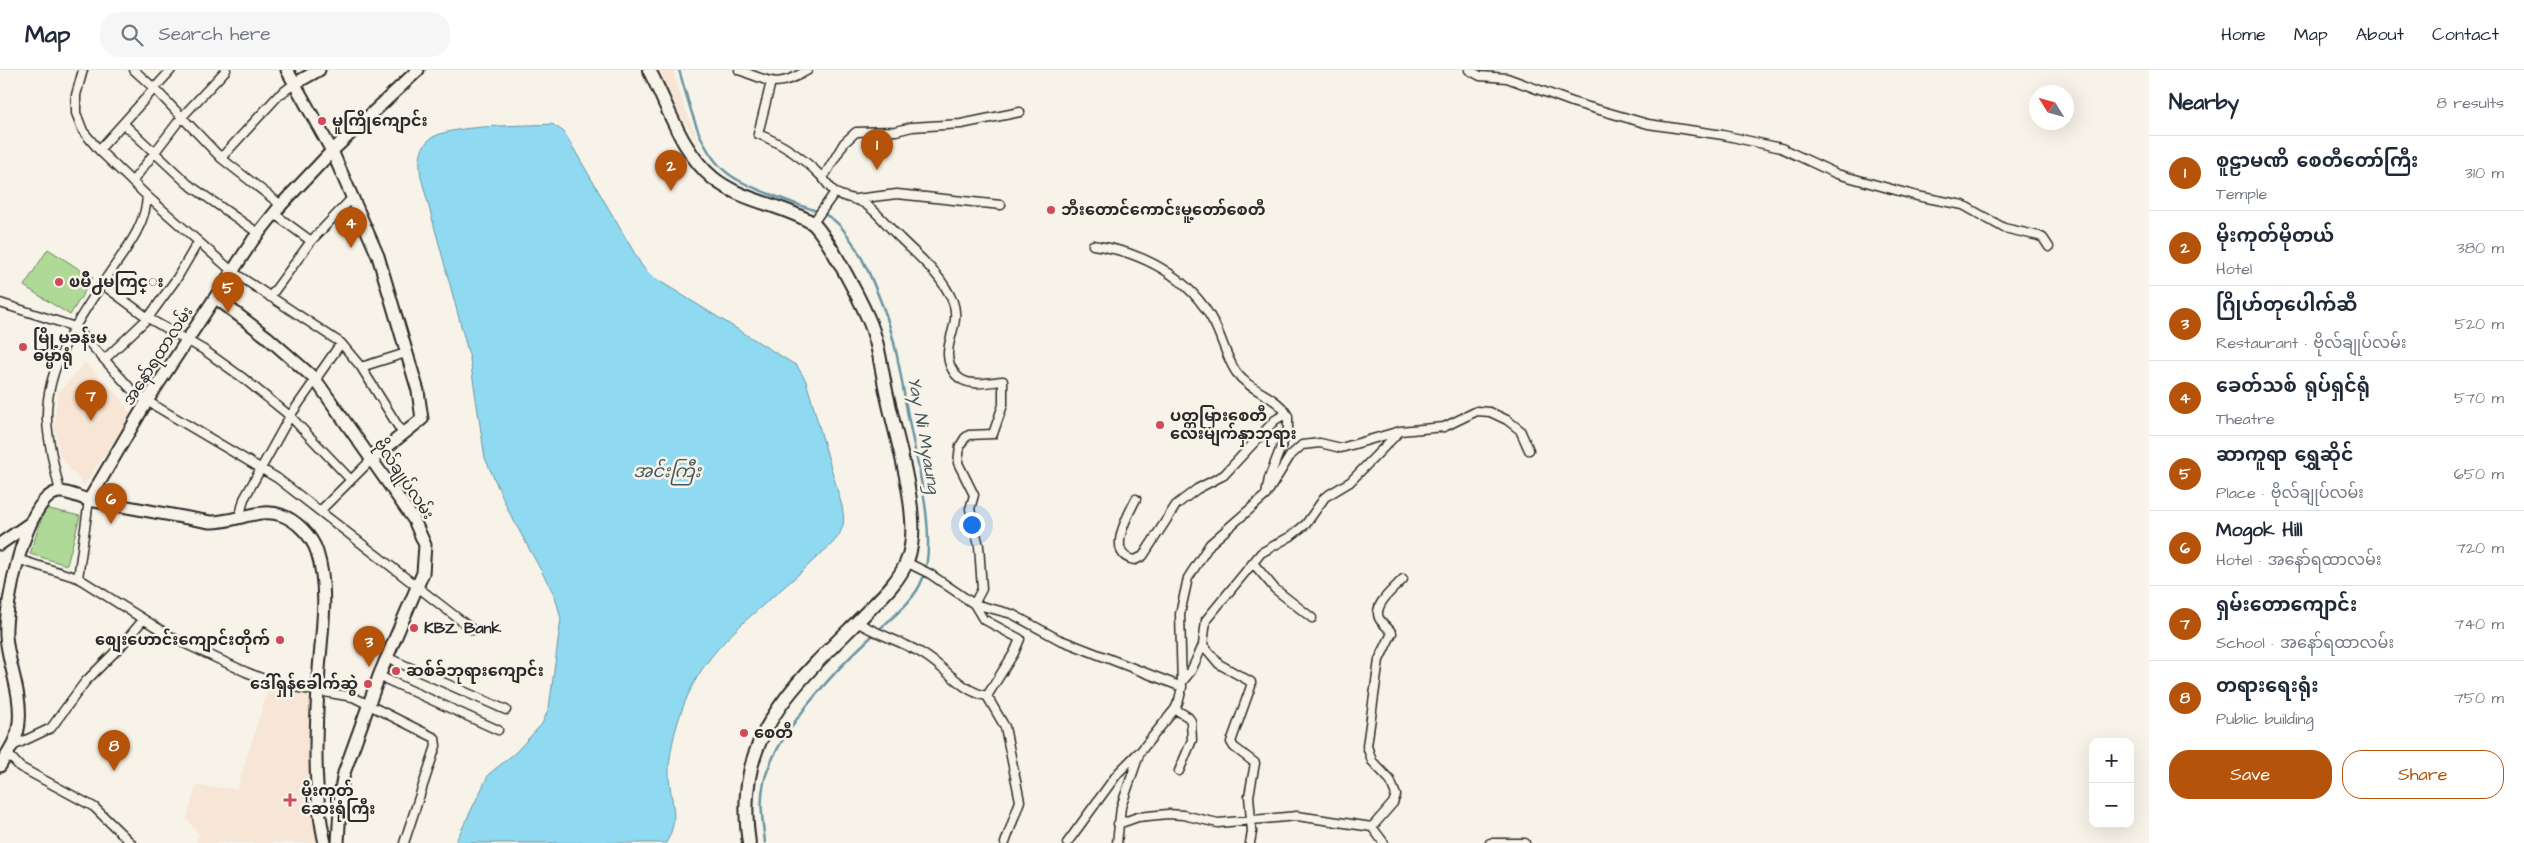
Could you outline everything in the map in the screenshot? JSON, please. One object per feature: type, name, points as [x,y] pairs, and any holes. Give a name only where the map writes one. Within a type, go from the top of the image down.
[{"type":"main road","points":[[649,70],[680,133],[698,163],[708,173],[732,190],[815,218],[846,273],[869,320],[910,504],[911,539],[906,562],[888,589],[804,678],[769,723],[757,748],[749,778],[747,821],[749,843]]},
{"type":"street","points":[[83,70],[76,95],[76,113],[83,131],[99,150],[147,196],[233,272],[341,343],[361,366],[403,434]]},
{"type":"street","points":[[134,70],[156,89],[181,118],[221,158],[311,241]]},
{"type":"street","points":[[99,150],[156,89],[171,70]]},
{"type":"street","points":[[132,182],[181,118],[226,70]]},
{"type":"street","points":[[287,70],[332,151],[378,256],[418,392],[422,419],[372,459],[320,511]]},
{"type":"street","points":[[221,158],[278,96],[294,84],[319,70]]},
{"type":"street","name":"အ‌နော်‌ရထာလမ်း","points":[[88,500],[147,401],[258,233],[277,209],[332,151],[418,70]]},
{"type":"street","points":[[739,70],[771,82],[786,82],[808,70]]},
{"type":"street","points":[[1469,70],[1480,76],[1508,78],[1575,103],[1648,124],[1723,135],[1781,148],[1837,174],[1907,194],[1963,205],[2004,228],[2039,236],[2043,238],[2049,247]]},
{"type":"street","points":[[771,82],[758,134],[789,150],[823,178],[835,192],[856,199],[880,216],[927,263],[946,289],[954,304],[953,329],[947,344],[947,356],[954,373],[959,378],[970,382],[1003,381],[1003,405],[993,434],[969,435],[964,438],[960,446],[958,463],[974,495],[970,509],[979,546],[982,589],[974,604]]},
{"type":"street","points":[[823,178],[844,143],[856,132],[961,124],[1020,112]]},
{"type":"street","points":[[124,124],[188,184],[258,233]]},
{"type":"street","points":[[815,218],[835,192]]},
{"type":"street","points":[[856,199],[897,194],[1001,205]]},
{"type":"street","points":[[60,492],[47,422],[50,386],[75,327],[130,243],[142,219],[147,196]]},
{"type":"street","points":[[270,297],[311,241],[353,197]]},
{"type":"street","points":[[105,359],[148,318],[198,242]]},
{"type":"street","points":[[1093,245],[1116,248],[1142,258],[1182,280],[1211,316],[1236,373],[1250,386],[1279,403],[1288,416],[1288,429],[1270,478],[1266,495]]},
{"type":"street","points":[[102,284],[148,318],[188,340],[243,378],[290,416],[350,479]]},
{"type":"street","name":"ဗိုလ်‌ချုပ်‌လမ်း","points":[[216,298],[267,337],[315,379],[372,459],[421,533],[425,560],[418,587],[386,657],[368,704],[341,790],[338,843]]},
{"type":"street","points":[[0,303],[75,327],[130,388],[147,401],[261,468],[320,511],[473,630]]},
{"type":"street","points":[[239,519],[244,499],[290,416],[341,343]]},
{"type":"street","points":[[361,366],[406,354]]},
{"type":"street","points":[[1182,685],[1180,614],[1188,578],[1210,544],[1266,495],[1290,456],[1302,445],[1320,443],[1341,448],[1400,431],[1444,427],[1477,411],[1490,412],[1507,420],[1520,430],[1529,450]]},
{"type":"street","points":[[1136,499],[1124,523],[1119,544],[1124,554],[1135,560],[1143,556],[1176,505],[1197,489],[1224,474],[1275,420],[1282,416],[1288,416]]},
{"type":"street","points":[[1068,843],[1118,773],[1140,752],[1175,709],[1182,685],[1203,645],[1206,620],[1262,552],[1291,536],[1306,524],[1326,497],[1350,482],[1400,431]]},
{"type":"street","points":[[0,766],[19,729],[19,705],[10,666],[6,634],[6,614],[29,524],[42,503],[60,492],[88,500],[210,522],[276,513],[297,525],[312,541],[323,578],[324,618],[318,689],[317,781],[325,843]]},
{"type":"street","points":[[78,578],[88,500]]},
{"type":"street","points":[[0,544],[29,524]]},
{"type":"street","points":[[20,560],[78,578],[175,639],[246,672],[277,684],[345,694],[431,736],[437,741],[404,843]]},
{"type":"street","points":[[906,562],[930,574],[974,604],[1012,614],[1058,639],[1182,685]]},
{"type":"street","points":[[1253,563],[1275,588],[1312,618]]},
{"type":"street","points":[[1372,827],[1396,795],[1390,780],[1372,761],[1367,746],[1379,660],[1392,633],[1380,620],[1378,613],[1380,605],[1403,578]]},
{"type":"street","points":[[974,604],[983,619],[1020,639],[987,696]]},
{"type":"street","points":[[7,752],[50,728],[85,682],[122,645],[143,620]]},
{"type":"street","points":[[857,622],[878,635],[886,636],[924,654],[972,692],[987,696],[1005,727],[1020,801],[1005,843]]},
{"type":"street","points":[[1203,645],[1219,664],[1251,682],[1232,742],[1234,747],[1255,763],[1249,796],[1250,843]]},
{"type":"street","points":[[386,657],[506,710]]},
{"type":"street","points":[[379,676],[498,730]]},
{"type":"street","points":[[1175,709],[1191,721],[1193,733],[1179,771]]},
{"type":"street","points":[[7,752],[20,766],[94,807],[131,843]]},
{"type":"street","points":[[1117,843],[1118,824],[1123,800],[1140,752]]},
{"type":"street","points":[[1118,824],[1138,817],[1168,814],[1183,815],[1218,823],[1297,816],[1372,827],[1384,843]]},
{"type":"street","points":[[1490,843],[1525,843]]},
{"type":"shaded area","points":[[657,70],[673,70],[684,106],[702,150],[671,101]]},
{"type":"shaded area","points":[[85,363],[116,393],[131,415],[84,486],[60,456],[55,427],[57,394]]},
{"type":"shaded area","points":[[268,690],[316,692],[321,843],[196,843],[199,834],[187,819],[196,786],[237,789]]},
{"type":"green space","name":"ၿမိဳ႕မကြင္း","points":[[48,249],[93,278],[70,315],[24,286]]},
{"type":"green space","points":[[45,508],[80,516],[67,565],[30,554]]},
{"type":"water","name":"အင်းကြီး","points":[[552,124],[564,132],[642,266],[653,277],[797,366],[806,381],[844,517],[843,525],[835,540],[730,635],[705,665],[691,688],[680,715],[670,756],[669,779],[674,815],[671,833],[666,843],[455,843],[489,774],[516,752],[542,724],[549,708],[561,619],[555,596],[509,512],[485,458],[470,359],[421,177],[420,157],[425,144],[429,140],[451,131],[468,128]]},
{"type":"waterway","name":"Yay Ni Myaung","points":[[679,70],[697,129],[721,168],[747,185],[831,218],[849,237],[862,258],[882,304],[893,340],[927,520],[927,561],[923,578],[914,595],[824,685],[793,724],[780,744],[764,782],[762,812],[765,843]]},
{"type":"place","name":"မူကြိုကျောင်း","points":[[322,121]]},
{"type":"place","name":"စူဠာမဏိ စေတီတော်ကြီး","points":[[877,170]]},
{"type":"place","name":"မိုးကုတ်မိုတယ်","points":[[671,191]]},
{"type":"place","name":"ဘီးတောင်ကောင်းမူ့တော်စေတီ","points":[[1051,210]]},
{"type":"place","name":"ခေတ်သစ် ရုပ်‌ရှင်ရုံ","points":[[351,248]]},
{"type":"place","name":"ၿမိဳ႕မကြင္း","points":[[59,282]]},
{"type":"place","name":"ဆာကူရာ ရွှေဆိုင်","points":[[228,313]]},
{"type":"place","name":"မြို့မခန်းမ ဓမ္မာရုံ","points":[[23,347]]},
{"type":"place","name":"ရှမ်းတောကျောင်း","points":[[91,421]]},
{"type":"place","name":"ပတ္တမြား‌စေတီ‌ လေးမျက်နှာဘုရား","points":[[1160,425]]},
{"type":"place","name":"Mogok Hill","points":[[111,524]]},
{"type":"place","name":"KBZ Bank","points":[[414,628]]},
{"type":"place","name":"စျေးဟောင်းကျောင်းတိုက်","points":[[280,640]]},
{"type":"place","name":"ဂြိုဟ်တုပေါက်ဆီ","points":[[369,667]]},
{"type":"place","name":"ဆစ်ခ်ဘုရားကျောင်း","points":[[396,671]]},
{"type":"place","name":"ဒေါ်ရှန်ခေါက်ဆွဲ","points":[[368,684]]},
{"type":"place","name":"စေတီ","points":[[744,733]]},
{"type":"place","name":"တရားရေးရုံး","points":[[114,771]]},
{"type":"place","name":"မိုးကုတ်‌ ‌ဆေးရုံကြီး","points":[[290,800]]}]
